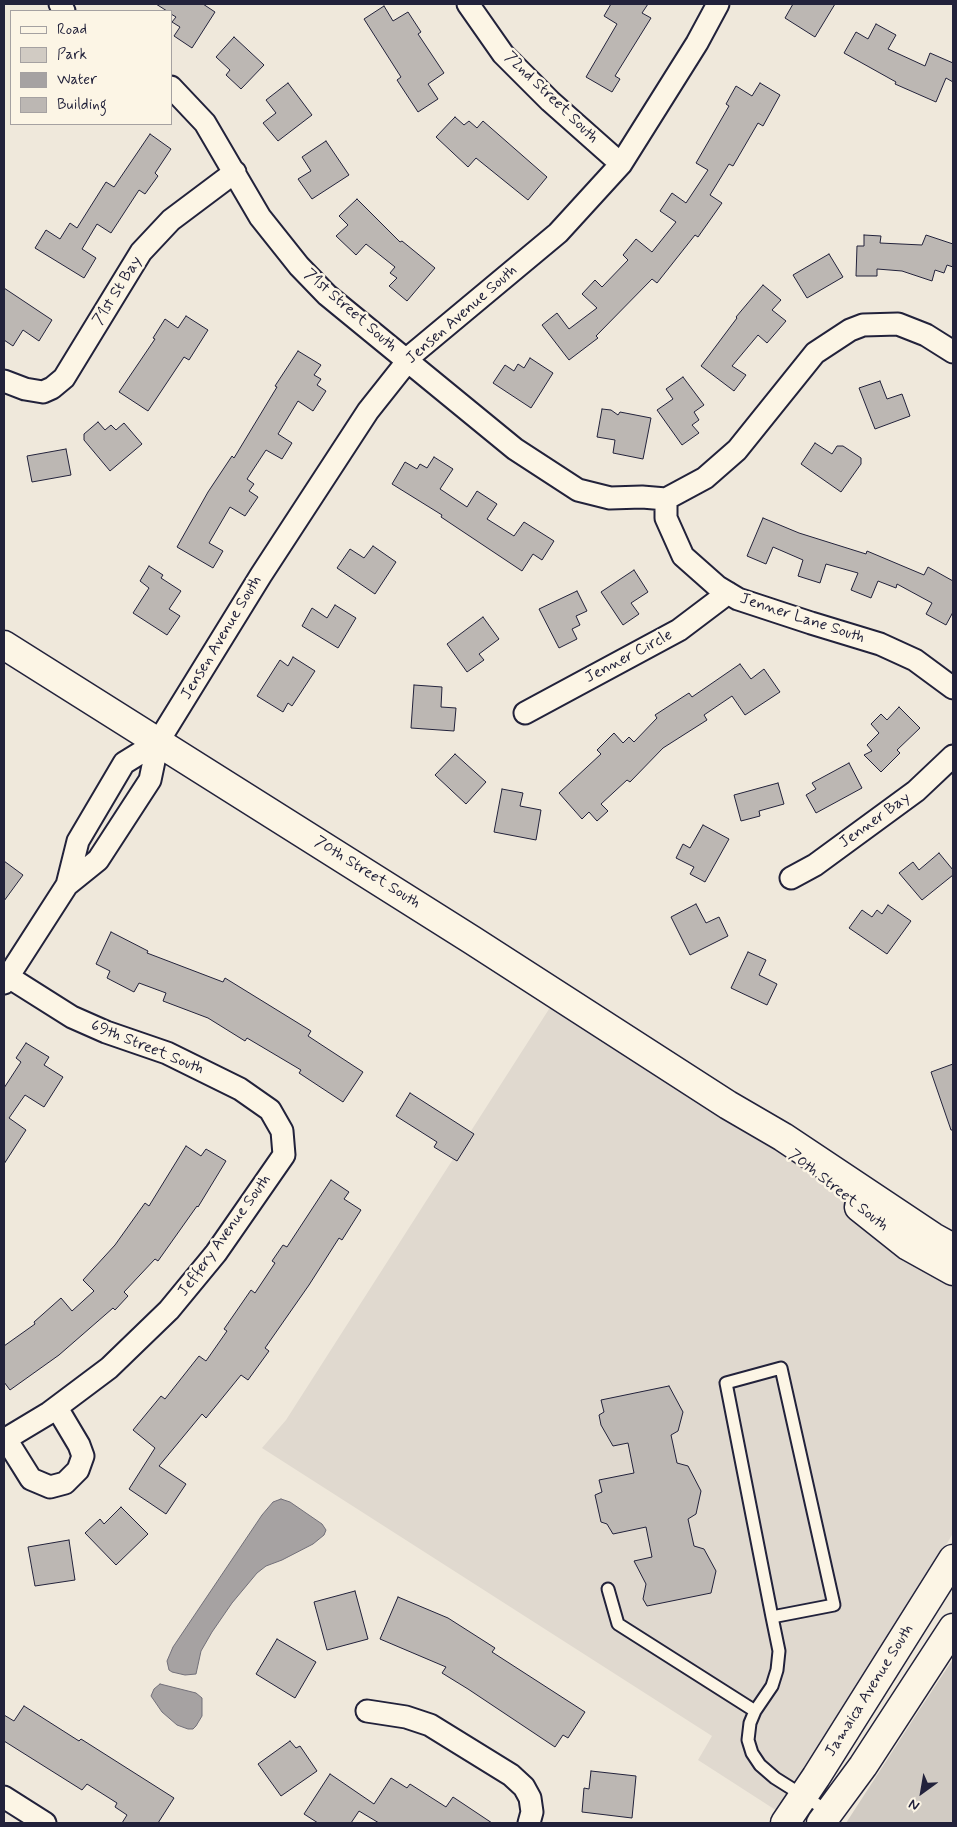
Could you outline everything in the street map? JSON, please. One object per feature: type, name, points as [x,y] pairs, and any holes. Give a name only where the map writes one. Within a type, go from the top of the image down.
[{"type":"main road","name":"70th Street South","points":[[4,645],[472,940],[728,1105],[783,1136],[933,1238],[953,1248]]},
{"type":"main road","name":"70th Street South","points":[[728,1105],[908,1246],[953,1271]]},
{"type":"main road","name":"Jamaica Avenue South","points":[[784,1823],[953,1559]]},
{"type":"main road","name":"Jamaica Avenue South","points":[[825,1818],[863,1766],[953,1628]]},
{"type":"street","name":"72nd Street South","points":[[468,4],[503,54],[550,102],[621,164]]},
{"type":"street","name":"Jensen Avenue South","points":[[66,885],[98,860],[150,780],[158,742],[260,575],[368,411],[414,353],[558,233],[621,164],[697,43],[718,4]]},
{"type":"street","name":"71st Street South","points":[[172,88],[205,123],[260,218],[299,266],[327,295],[515,449],[578,490],[610,498],[642,497],[666,499]]},
{"type":"street","name":"71st St Bay","points":[[4,381],[25,389],[43,392],[52,388],[64,378],[141,252],[171,220],[235,172]]},
{"type":"street","points":[[666,499],[705,478],[737,450],[815,353],[850,330],[863,324],[898,324],[926,335],[953,352]]},
{"type":"street","name":"Jenner Lane South","points":[[666,499],[666,518],[683,556],[718,587],[738,599],[811,624],[880,644],[915,660],[953,688]]},
{"type":"street","name":"Jenner Circle","points":[[525,713],[679,630],[728,593]]},
{"type":"street","name":"Jensen Avenue South","points":[[5,978],[66,885],[78,841],[124,763],[158,742]]},
{"type":"street","name":"Jenner Bay","points":[[791,878],[815,864],[916,791],[953,756]]},
{"type":"street","name":"69th Street South","points":[[5,978],[72,1017],[106,1032],[167,1053],[240,1090],[270,1110],[282,1131]]},
{"type":"street","name":"Jeffery Avenue South","points":[[5,1440],[56,1408],[109,1368],[163,1316],[216,1253],[284,1155],[282,1131]]},
{"type":"street","points":[[5,1440],[31,1479],[50,1487],[65,1483],[78,1470],[83,1456],[79,1445],[56,1408]]},
{"type":"street","points":[[368,1711],[406,1717],[430,1725],[510,1775],[524,1787],[530,1798],[532,1812],[529,1823]]},
{"type":"street","points":[[4,1797],[45,1823]]},
{"type":"lane","points":[[772,1617],[834,1605],[781,1368],[726,1382],[772,1617],[779,1652],[777,1670],[772,1686],[755,1711],[748,1734],[755,1759],[768,1772],[803,1796],[825,1818]]},
{"type":"lane","points":[[608,1590],[618,1624],[755,1711]]},
{"type":"shaded area","points":[[558,995],[787,1152],[857,1205],[953,1271],[953,1533],[788,1818],[698,1760],[712,1736],[262,1448],[286,1420]]},
{"type":"green space","points":[[953,1659],[953,1823],[846,1823],[916,1715]]},
{"type":"water","points":[[281,1499],[290,1502],[322,1524],[326,1530],[324,1535],[313,1544],[266,1566],[257,1573],[232,1603],[212,1632],[201,1651],[196,1674],[185,1675],[172,1672],[169,1670],[167,1661],[173,1647],[262,1515],[273,1502]]},
{"type":"water","points":[[160,1684],[196,1693],[202,1698],[202,1716],[193,1729],[177,1725],[162,1712],[151,1696],[154,1689]]},
{"type":"building","points":[[156,4],[203,4],[215,12],[192,48],[174,36],[180,27],[172,22],[176,17],[172,15],[172,10],[165,10]]},
{"type":"building","points":[[611,4],[648,4],[642,13],[651,18],[615,76],[620,79],[612,92],[586,77],[617,24],[604,16]]},
{"type":"building","points":[[793,4],[835,4],[815,37],[785,18]]},
{"type":"building","points":[[384,6],[393,21],[408,12],[421,32],[418,34],[444,73],[428,84],[438,99],[418,112],[397,80],[401,77],[364,19]]},
{"type":"building","points":[[876,24],[896,35],[888,49],[925,66],[930,53],[953,63],[953,82],[946,78],[936,102],[895,84],[896,82],[844,53],[856,32],[868,39]]},
{"type":"building","points":[[234,37],[264,65],[241,89],[226,75],[230,70],[216,57]]},
{"type":"building","points":[[288,83],[312,115],[278,141],[263,123],[276,113],[266,100]]},
{"type":"building","points":[[760,83],[780,95],[763,126],[758,123],[733,166],[729,164],[710,195],[722,203],[698,237],[695,235],[657,283],[652,279],[596,336],[598,338],[569,360],[542,325],[557,313],[569,329],[597,308],[582,294],[595,280],[602,287],[628,260],[623,255],[636,239],[652,252],[676,222],[660,211],[672,193],[686,203],[708,170],[696,163],[729,106],[726,104],[736,86],[752,96]]},
{"type":"building","points":[[455,117],[464,125],[469,121],[477,128],[483,121],[547,177],[528,200],[476,158],[468,167],[436,137]]},
{"type":"building","points":[[150,134],[171,149],[155,173],[158,176],[145,194],[139,190],[111,233],[97,224],[82,249],[96,258],[84,278],[35,248],[46,230],[60,239],[70,223],[77,228],[106,182],[114,187]]},
{"type":"building","points":[[326,141],[349,175],[312,199],[298,179],[311,171],[302,157]]},
{"type":"building","points":[[357,199],[400,242],[402,241],[435,268],[407,301],[389,286],[397,278],[390,273],[395,267],[366,244],[356,255],[336,236],[348,225],[339,216]]},
{"type":"building","points":[[864,235],[881,236],[880,243],[922,245],[926,235],[953,244],[953,267],[947,265],[944,273],[935,270],[932,281],[902,271],[877,269],[877,276],[856,276],[857,246],[864,246]]},
{"type":"building","points":[[829,254],[843,277],[807,298],[793,275]]},
{"type":"building","points":[[763,285],[781,300],[772,310],[786,321],[767,343],[758,335],[732,366],[746,375],[734,391],[701,366],[736,317]]},
{"type":"building","points":[[4,288],[52,320],[39,341],[23,330],[13,346],[4,340]]},
{"type":"building","points":[[186,316],[208,330],[189,360],[184,357],[148,411],[119,392],[155,339],[153,338],[165,319],[178,328]]},
{"type":"building","points":[[298,351],[321,365],[314,375],[321,379],[317,385],[326,391],[313,411],[298,401],[278,434],[292,443],[282,459],[266,450],[247,479],[254,484],[249,491],[258,497],[245,516],[230,507],[209,543],[223,551],[213,568],[177,547],[208,492],[232,456],[234,458],[277,387],[275,386]]},
{"type":"building","points":[[530,358],[553,373],[531,408],[493,383],[505,365],[514,371],[518,364],[524,368]]},
{"type":"building","points":[[683,377],[704,405],[694,412],[699,420],[692,425],[699,433],[682,445],[657,410],[673,399],[666,389]]},
{"type":"building","points":[[880,381],[887,399],[902,394],[910,416],[875,429],[859,388]]},
{"type":"building","points":[[602,409],[611,410],[618,415],[620,412],[651,418],[643,459],[613,453],[615,440],[597,437]]},
{"type":"building","points":[[98,422],[105,430],[111,425],[116,430],[124,423],[142,444],[110,471],[84,440],[84,434]]},
{"type":"building","points":[[815,443],[832,454],[837,446],[843,446],[861,458],[861,464],[841,492],[801,464]]},
{"type":"building","points":[[66,449],[71,475],[32,482],[27,456]]},
{"type":"building","points":[[434,457],[453,469],[440,489],[467,507],[477,491],[497,504],[487,519],[514,536],[524,522],[554,541],[542,560],[533,554],[522,571],[441,517],[442,515],[392,484],[405,462],[417,469],[420,464],[427,468]]},
{"type":"building","points":[[763,518],[799,533],[866,554],[867,551],[924,575],[928,567],[953,581],[953,612],[946,625],[926,614],[932,603],[897,584],[896,588],[878,581],[871,598],[851,590],[858,573],[826,564],[820,583],[798,576],[803,560],[773,547],[766,564],[747,556]]},
{"type":"building","points":[[373,546],[396,562],[375,594],[337,568],[350,549],[364,558]]},
{"type":"building","points":[[149,566],[163,575],[161,578],[181,591],[169,609],[180,616],[167,635],[133,613],[149,588],[140,581]]},
{"type":"building","points":[[634,570],[648,592],[631,603],[639,614],[623,625],[601,592]]},
{"type":"building","points":[[577,591],[587,611],[576,616],[580,625],[572,629],[577,639],[559,648],[539,609]]},
{"type":"building","points":[[335,605],[356,618],[338,648],[302,626],[312,608],[327,618]]},
{"type":"building","points":[[483,617],[499,639],[479,654],[484,660],[467,672],[447,644]]},
{"type":"building","points":[[293,657],[315,671],[292,706],[288,703],[283,712],[257,696],[280,660],[288,666]]},
{"type":"building","points":[[740,664],[751,679],[764,669],[780,692],[745,715],[732,696],[704,715],[707,720],[663,748],[630,782],[627,780],[601,804],[608,811],[597,821],[589,812],[582,819],[559,793],[601,754],[597,750],[614,733],[623,743],[629,737],[634,742],[657,718],[655,715],[689,693],[692,697]]},
{"type":"building","points":[[414,685],[442,687],[441,707],[456,708],[454,731],[411,728]]},
{"type":"building","points":[[899,707],[920,728],[897,750],[900,753],[881,772],[864,755],[872,751],[867,745],[879,733],[871,724],[881,714],[887,720]]},
{"type":"building","points":[[455,754],[486,782],[466,804],[435,775]]},
{"type":"building","points":[[849,763],[862,788],[816,813],[806,795],[816,789],[812,783]]},
{"type":"building","points":[[778,783],[784,804],[759,811],[760,816],[741,821],[734,795]]},
{"type":"building","points":[[502,789],[523,793],[520,806],[541,810],[536,840],[494,832]]},
{"type":"building","points":[[703,825],[729,839],[705,882],[690,874],[694,867],[676,858],[683,844],[690,848]]},
{"type":"building","points":[[939,853],[953,870],[953,875],[922,900],[899,873],[913,862],[919,870]]},
{"type":"building","points":[[4,861],[23,875],[4,901]]},
{"type":"building","points":[[696,904],[706,923],[719,917],[728,936],[690,955],[671,917]]},
{"type":"building","points":[[888,905],[911,921],[887,954],[849,928],[862,910],[872,917],[877,910],[882,914]]},
{"type":"building","points":[[111,932],[148,951],[147,953],[223,982],[225,978],[311,1031],[308,1036],[363,1072],[343,1102],[299,1073],[301,1070],[247,1038],[245,1041],[208,1018],[163,1001],[166,993],[139,983],[134,992],[107,978],[110,971],[96,964]]},
{"type":"building","points":[[748,952],[766,960],[759,975],[777,984],[767,1005],[731,988]]},
{"type":"building","points":[[26,1043],[49,1057],[44,1065],[63,1077],[44,1107],[25,1095],[9,1118],[26,1130],[4,1164],[4,1088],[21,1062],[16,1058]]},
{"type":"building","points":[[953,1064],[953,1130],[951,1130],[931,1072]]},
{"type":"building","points":[[410,1093],[474,1134],[457,1161],[434,1147],[437,1142],[396,1116]]},
{"type":"building","points":[[186,1146],[201,1156],[206,1149],[226,1161],[198,1207],[158,1261],[155,1259],[124,1292],[128,1296],[115,1310],[113,1308],[59,1355],[10,1390],[4,1382],[4,1346],[35,1324],[34,1322],[61,1298],[72,1311],[94,1291],[83,1280],[115,1245],[145,1203],[149,1206]]},
{"type":"building","points":[[331,1180],[349,1192],[344,1199],[361,1210],[342,1240],[339,1238],[265,1348],[269,1351],[248,1380],[241,1375],[206,1418],[202,1414],[159,1466],[186,1484],[166,1514],[129,1489],[155,1448],[133,1430],[161,1396],[165,1399],[199,1356],[206,1361],[227,1331],[224,1329],[251,1290],[255,1293],[275,1263],[272,1261],[283,1245],[287,1247]]},
{"type":"building","points":[[669,1386],[683,1412],[678,1431],[671,1435],[677,1463],[688,1466],[701,1491],[696,1514],[688,1519],[694,1546],[704,1549],[716,1571],[711,1593],[647,1606],[643,1599],[646,1584],[634,1561],[652,1557],[646,1527],[613,1534],[607,1524],[601,1522],[595,1495],[602,1492],[599,1480],[634,1473],[628,1443],[613,1446],[601,1425],[599,1415],[604,1412],[601,1400]]},
{"type":"building","points":[[121,1507],[148,1534],[116,1565],[85,1533],[100,1519],[104,1524]]},
{"type":"building","points":[[69,1540],[75,1580],[35,1586],[28,1547]]},
{"type":"building","points":[[355,1591],[368,1639],[327,1650],[314,1602]]},
{"type":"building","points":[[398,1597],[448,1618],[495,1648],[492,1652],[585,1712],[568,1738],[563,1735],[555,1747],[442,1673],[446,1667],[380,1639]]},
{"type":"building","points":[[277,1639],[316,1662],[295,1698],[256,1674]]},
{"type":"building","points":[[24,1706],[79,1741],[81,1739],[174,1798],[158,1823],[122,1823],[127,1815],[115,1807],[117,1803],[87,1784],[82,1790],[4,1741],[4,1715],[14,1721]]},
{"type":"building","points":[[290,1741],[296,1748],[300,1746],[317,1771],[281,1796],[258,1764]]},
{"type":"building","points":[[591,1771],[636,1776],[632,1818],[582,1812],[584,1788],[589,1789]]},
{"type":"building","points":[[330,1774],[374,1804],[391,1778],[407,1788],[410,1784],[446,1807],[453,1797],[492,1823],[379,1823],[359,1811],[351,1823],[318,1823],[304,1814]]}]
